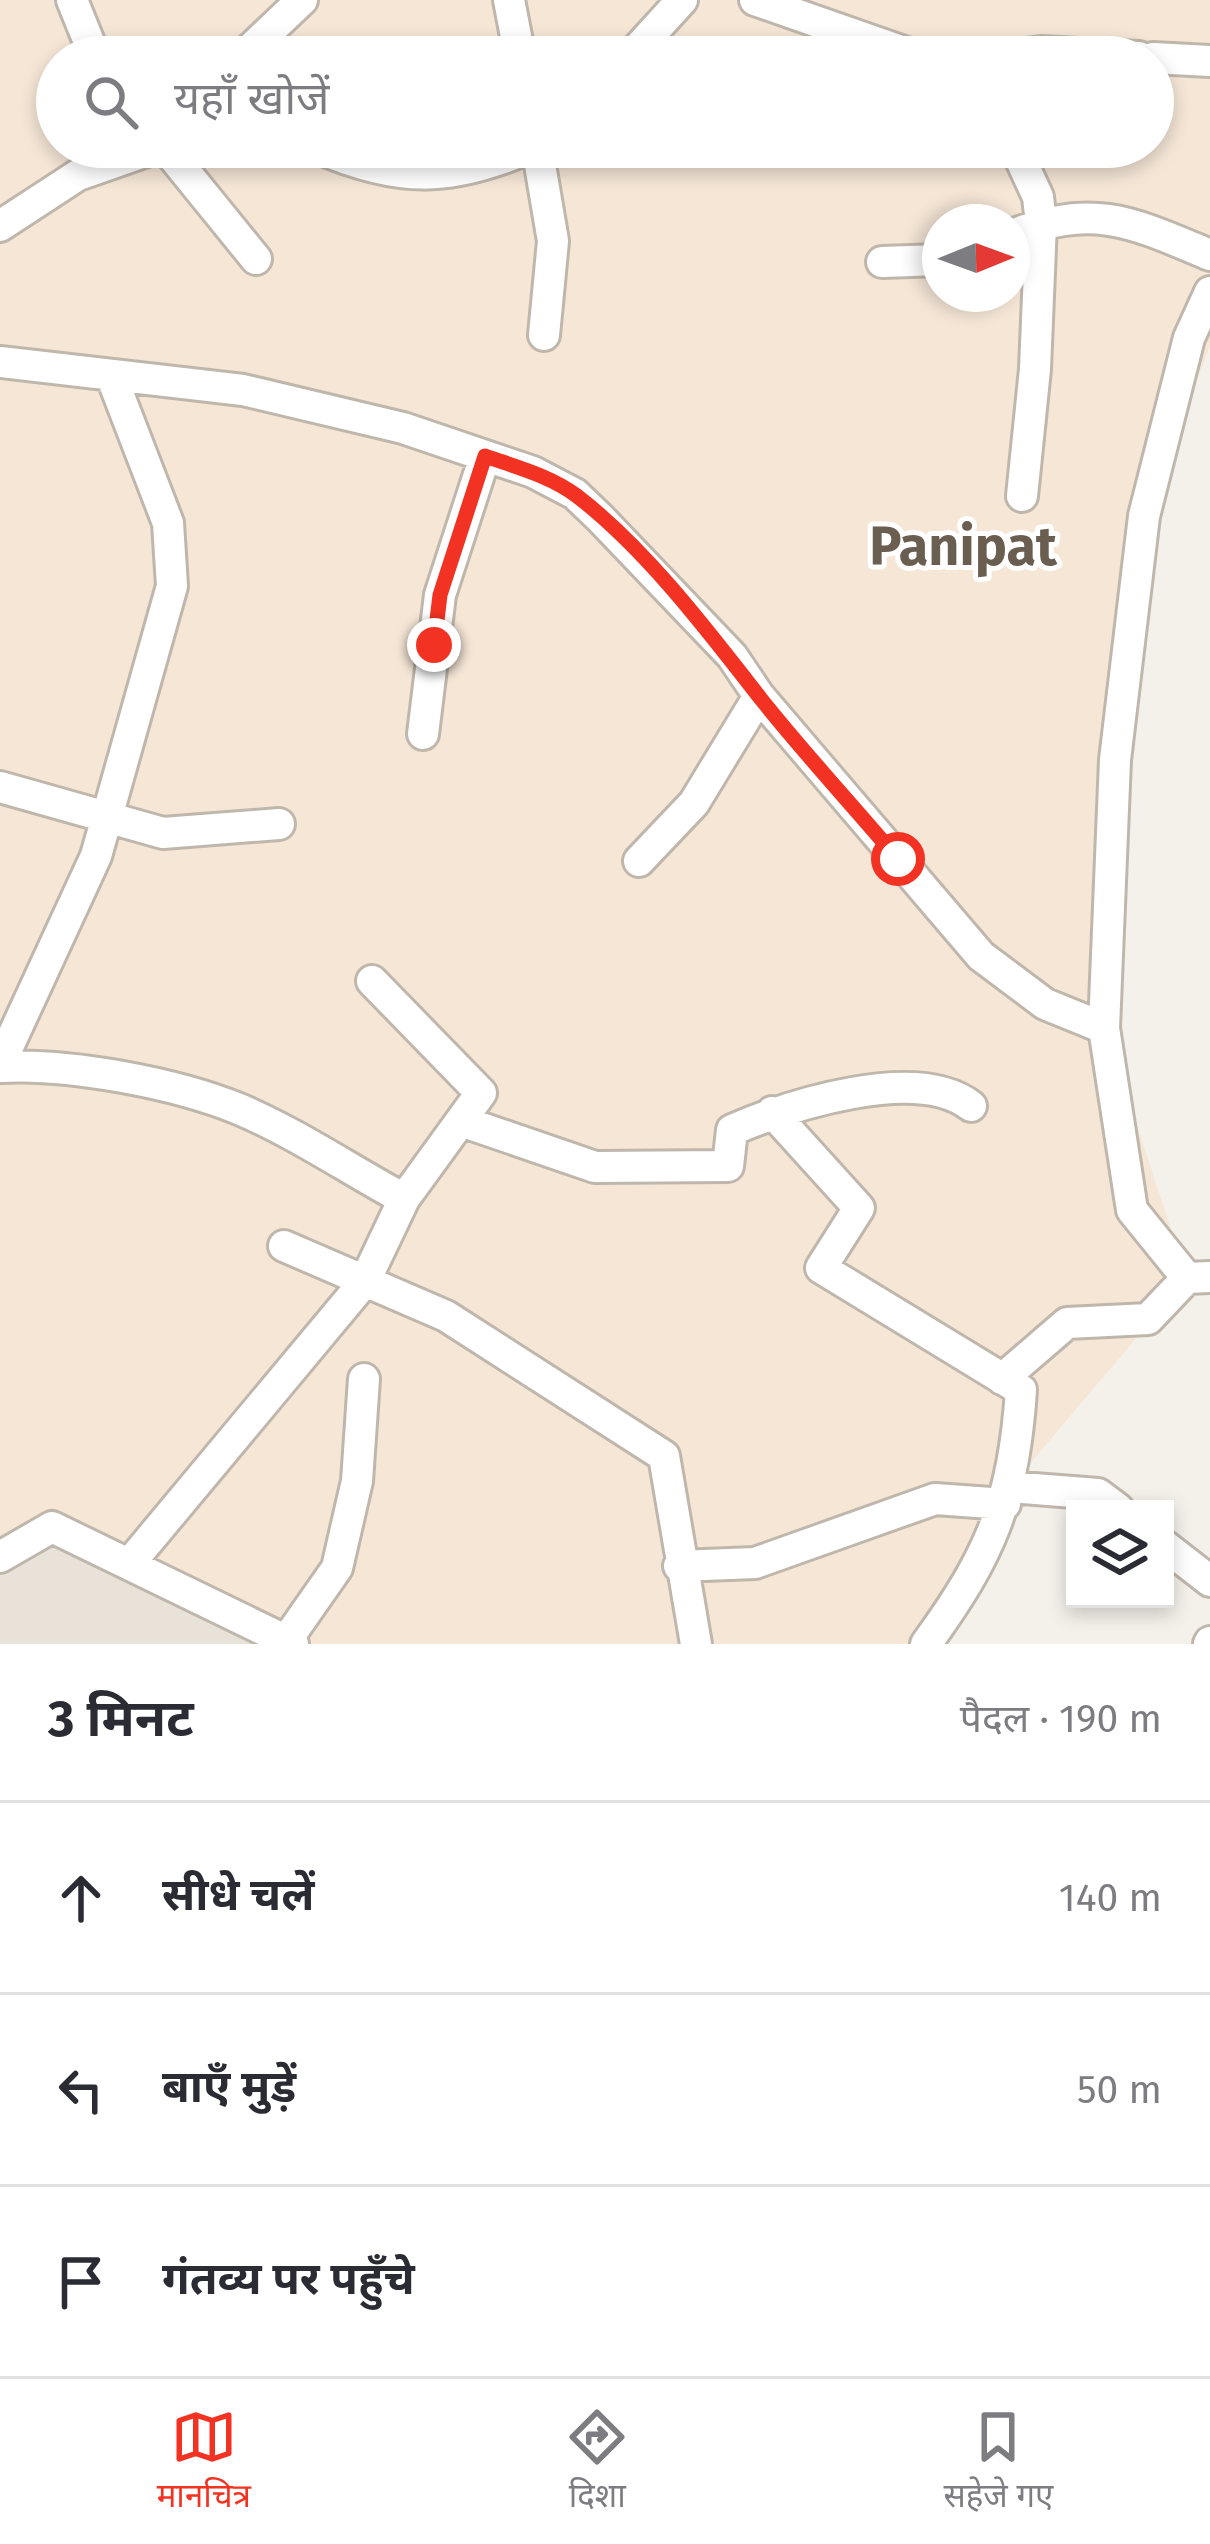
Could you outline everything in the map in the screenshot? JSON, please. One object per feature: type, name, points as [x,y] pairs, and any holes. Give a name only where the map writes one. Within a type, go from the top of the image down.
[{"type":"street","points":[[72,0],[87,36]]},
{"type":"street","points":[[264,36],[302,0]]},
{"type":"street","points":[[509,0],[516,36]]},
{"type":"street","points":[[649,36],[682,0]]},
{"type":"street","points":[[754,0],[858,36]]},
{"type":"street","points":[[1174,59],[1210,61]]},
{"type":"street","points":[[0,226],[89,168]]},
{"type":"street","points":[[180,168],[256,259]]},
{"type":"street","points":[[369,168],[424,178],[472,168]]},
{"type":"street","points":[[538,168],[553,241],[544,335]]},
{"type":"street","points":[[1026,168],[1033,183],[1030,204]]},
{"type":"street","points":[[1030,228],[1112,217],[1210,255]]},
{"type":"street","points":[[882,262],[922,261]]},
{"type":"street","points":[[1022,496],[1036,369],[1030,285]]},
{"type":"street","points":[[1002,1379],[1067,1324],[1148,1319],[1199,1278],[1132,1210],[1105,1028],[1115,760],[1144,515],[1189,338],[1210,292]]},
{"type":"street","points":[[0,362],[243,390],[404,428],[575,494],[732,656],[759,696],[981,956],[1045,1004],[1105,1028]]},
{"type":"street","points":[[111,375],[168,523],[172,586],[96,856],[0,1065],[112,1079],[199,1096],[242,1110],[404,1199]]},
{"type":"street","points":[[423,734],[440,595],[485,456]]},
{"type":"street","points":[[639,861],[694,803],[759,696]]},
{"type":"street","points":[[0,787],[163,833],[279,824]]},
{"type":"street","points":[[130,1563],[365,1281],[404,1199],[482,1093],[373,981]]},
{"type":"street","points":[[461,1121],[595,1167],[728,1166],[732,1130],[772,1112],[842,1093],[950,1090],[971,1106]]},
{"type":"street","points":[[772,1112],[859,1208],[821,1268],[1021,1390],[1008,1495],[950,1612],[926,1644]]},
{"type":"street","points":[[284,1246],[446,1316],[664,1456],[695,1644]]},
{"type":"street","points":[[0,1557],[52,1528],[290,1641],[338,1568],[357,1481],[364,1379]]},
{"type":"street","points":[[679,1566],[755,1563],[934,1499],[1098,1494],[1106,1500]]},
{"type":"street","points":[[1174,1553],[1210,1581]]},
{"type":"shaded area","points":[[0,0],[1210,0],[1210,346],[1144,516],[1105,1028],[1187,1278],[1010,1487],[913,1644],[293,1644],[53,1528],[0,1557]]},
{"type":"shaded area","points":[[52,1527],[293,1644],[0,1644],[0,1557]]},
{"type":"district","name":"Panipat","points":[[963,547]]},
{"type":"route","points":[[434,645],[440,595],[485,456],[533,472],[575,494],[601,518],[732,656],[759,696],[898,859]]}]
